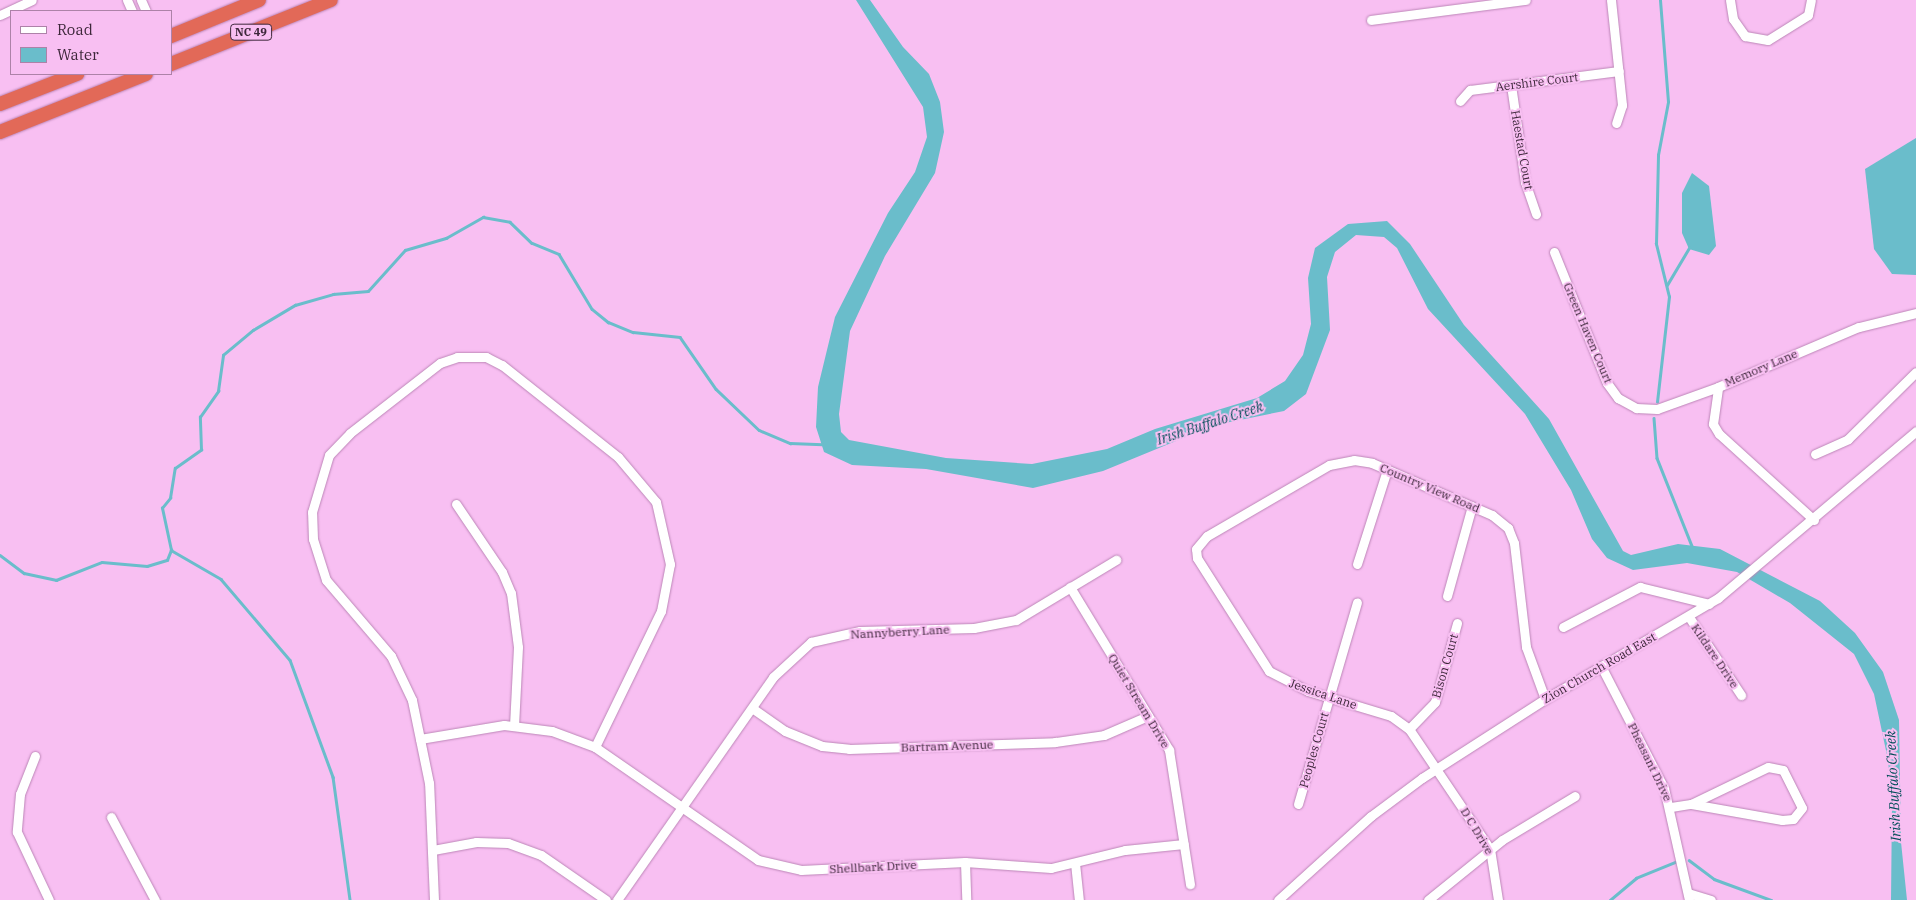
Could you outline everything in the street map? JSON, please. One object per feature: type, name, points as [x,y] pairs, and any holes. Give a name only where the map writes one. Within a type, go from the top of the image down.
[{"type":"highway","name":"NC 49","points":[[172,36],[259,0]]},
{"type":"highway","name":"NC 49","points":[[172,64],[331,0]]},
{"type":"highway","points":[[0,104],[74,75]]},
{"type":"highway","points":[[0,132],[143,75]]},
{"type":"street","points":[[11,10],[32,0]]},
{"type":"street","points":[[1371,20],[1526,0]]},
{"type":"street","points":[[1610,0],[1622,105],[1616,123]]},
{"type":"street","points":[[1730,0],[1733,19],[1745,36],[1768,40],[1808,15],[1811,0]]},
{"type":"street","name":"Aershire Court","points":[[1460,101],[1470,90],[1619,71]]},
{"type":"street","name":"Haestad Court","points":[[1511,85],[1525,182],[1536,214]]},
{"type":"street","name":"Green Haven Court","points":[[1554,252],[1607,383],[1618,398],[1636,408],[1657,409],[1718,387]]},
{"type":"street","name":"Memory Lane","points":[[1814,520],[1719,434],[1713,424],[1718,387],[1859,328],[1916,313]]},
{"type":"street","points":[[434,900],[429,783],[406,680],[326,580],[313,539],[312,512],[329,455],[350,433],[440,363],[472,355],[502,365],[618,457],[656,502],[666,530],[670,564],[661,611],[594,748]]},
{"type":"street","points":[[1814,454],[1848,440],[1916,372]]},
{"type":"street","name":"Zion Church Road East","points":[[1278,900],[1371,816],[1437,768],[1545,699],[1689,617],[1718,598],[1802,532],[1916,430]]},
{"type":"street","name":"Country View Road","points":[[1196,549],[1207,536],[1329,465],[1354,460],[1387,470],[1472,506],[1502,522],[1514,544],[1526,647],[1545,699]]},
{"type":"street","points":[[1357,564],[1387,470]]},
{"type":"street","points":[[456,504],[502,572],[511,593],[518,647],[514,725]]},
{"type":"street","points":[[1447,596],[1472,506]]},
{"type":"street","name":"Jessica Lane","points":[[1196,549],[1197,558],[1269,671],[1329,697],[1391,716],[1409,729],[1437,768]]},
{"type":"street","name":"Nannyberry Lane","points":[[617,900],[774,677],[811,642],[860,631],[974,628],[1016,620],[1116,560]]},
{"type":"street","name":"Quiet Stream Drive","points":[[1070,587],[1169,750],[1190,884]]},
{"type":"street","points":[[1563,627],[1640,587],[1709,604]]},
{"type":"street","name":"Peoples Court","points":[[1298,804],[1357,602]]},
{"type":"street","name":"Kildare Drive","points":[[1689,617],[1741,695]]},
{"type":"street","name":"Bison Court","points":[[1409,729],[1435,702],[1457,623]]},
{"type":"street","name":"Pheasant Drive","points":[[1601,666],[1671,807],[1688,897]]},
{"type":"street","name":"Bartram Avenue","points":[[752,708],[785,731],[822,746],[849,749],[1055,742],[1104,736],[1148,716]]},
{"type":"street","name":"Shellbark Drive","points":[[420,739],[514,725],[552,731],[594,748],[680,810],[758,860],[801,870],[965,862],[1018,868],[1075,863],[1125,850],[1184,844]]},
{"type":"street","points":[[35,756],[20,794],[17,832],[49,900]]},
{"type":"street","points":[[1671,807],[1691,804],[1768,767],[1782,770],[1802,808],[1793,819],[1782,820],[1691,804]]},
{"type":"street","name":"D C Drive","points":[[1437,768],[1490,849],[1498,900]]},
{"type":"street","points":[[1428,900],[1490,849],[1576,796]]},
{"type":"street","points":[[111,817],[155,900]]},
{"type":"street","points":[[433,850],[476,842],[508,843],[540,854],[606,900]]},
{"type":"street","points":[[965,862],[966,900]]},
{"type":"street","points":[[1075,863],[1079,900]]},
{"type":"street","points":[[1688,897],[1711,900]]},
{"type":"water","name":"Irish Buffalo Creek","points":[[856,0],[870,0],[903,47],[929,74],[940,102],[944,132],[935,173],[885,256],[850,331],[839,414],[841,432],[849,440],[946,458],[1032,464],[1107,449],[1155,429],[1257,398],[1285,381],[1303,355],[1311,324],[1308,278],[1315,248],[1348,224],[1387,221],[1410,244],[1464,325],[1549,419],[1623,551],[1631,555],[1678,544],[1720,549],[1820,601],[1855,633],[1883,672],[1899,720],[1901,842],[1907,900],[1891,900],[1892,802],[1888,760],[1874,694],[1854,654],[1790,603],[1737,572],[1687,563],[1633,570],[1607,558],[1592,539],[1571,490],[1525,414],[1428,309],[1397,248],[1384,237],[1356,235],[1335,252],[1327,277],[1330,330],[1306,394],[1284,411],[1215,425],[1103,471],[1033,488],[926,469],[852,465],[824,452],[816,427],[818,387],[835,317],[888,213],[915,172],[927,137],[923,107]]},
{"type":"water","points":[[1916,138],[1916,275],[1892,274],[1874,249],[1865,169]]},
{"type":"water","points":[[1692,173],[1709,186],[1716,246],[1709,255],[1689,249],[1682,233],[1682,193]]},
{"type":"waterway","points":[[1657,402],[1669,297],[1656,244],[1658,155],[1668,102],[1660,0]]},
{"type":"waterway","points":[[0,555],[24,573],[56,580],[102,562],[147,566],[167,560],[171,550],[162,508],[170,498],[175,468],[201,450],[200,417],[218,391],[223,355],[253,330],[295,305],[333,294],[368,291],[405,250],[446,238],[483,217],[510,222],[532,243],[559,254],[592,309],[608,322],[633,332],[680,337],[716,389],[759,430],[790,443],[822,444]]},
{"type":"waterway","points":[[1667,285],[1689,248]]},
{"type":"waterway","points":[[1654,418],[1657,458],[1692,546]]},
{"type":"waterway","points":[[171,550],[221,579],[290,660],[333,777],[350,900]]},
{"type":"waterway","points":[[1689,860],[1714,879],[1771,900]]},
{"type":"waterway","points":[[1610,900],[1636,878],[1675,862]]}]
